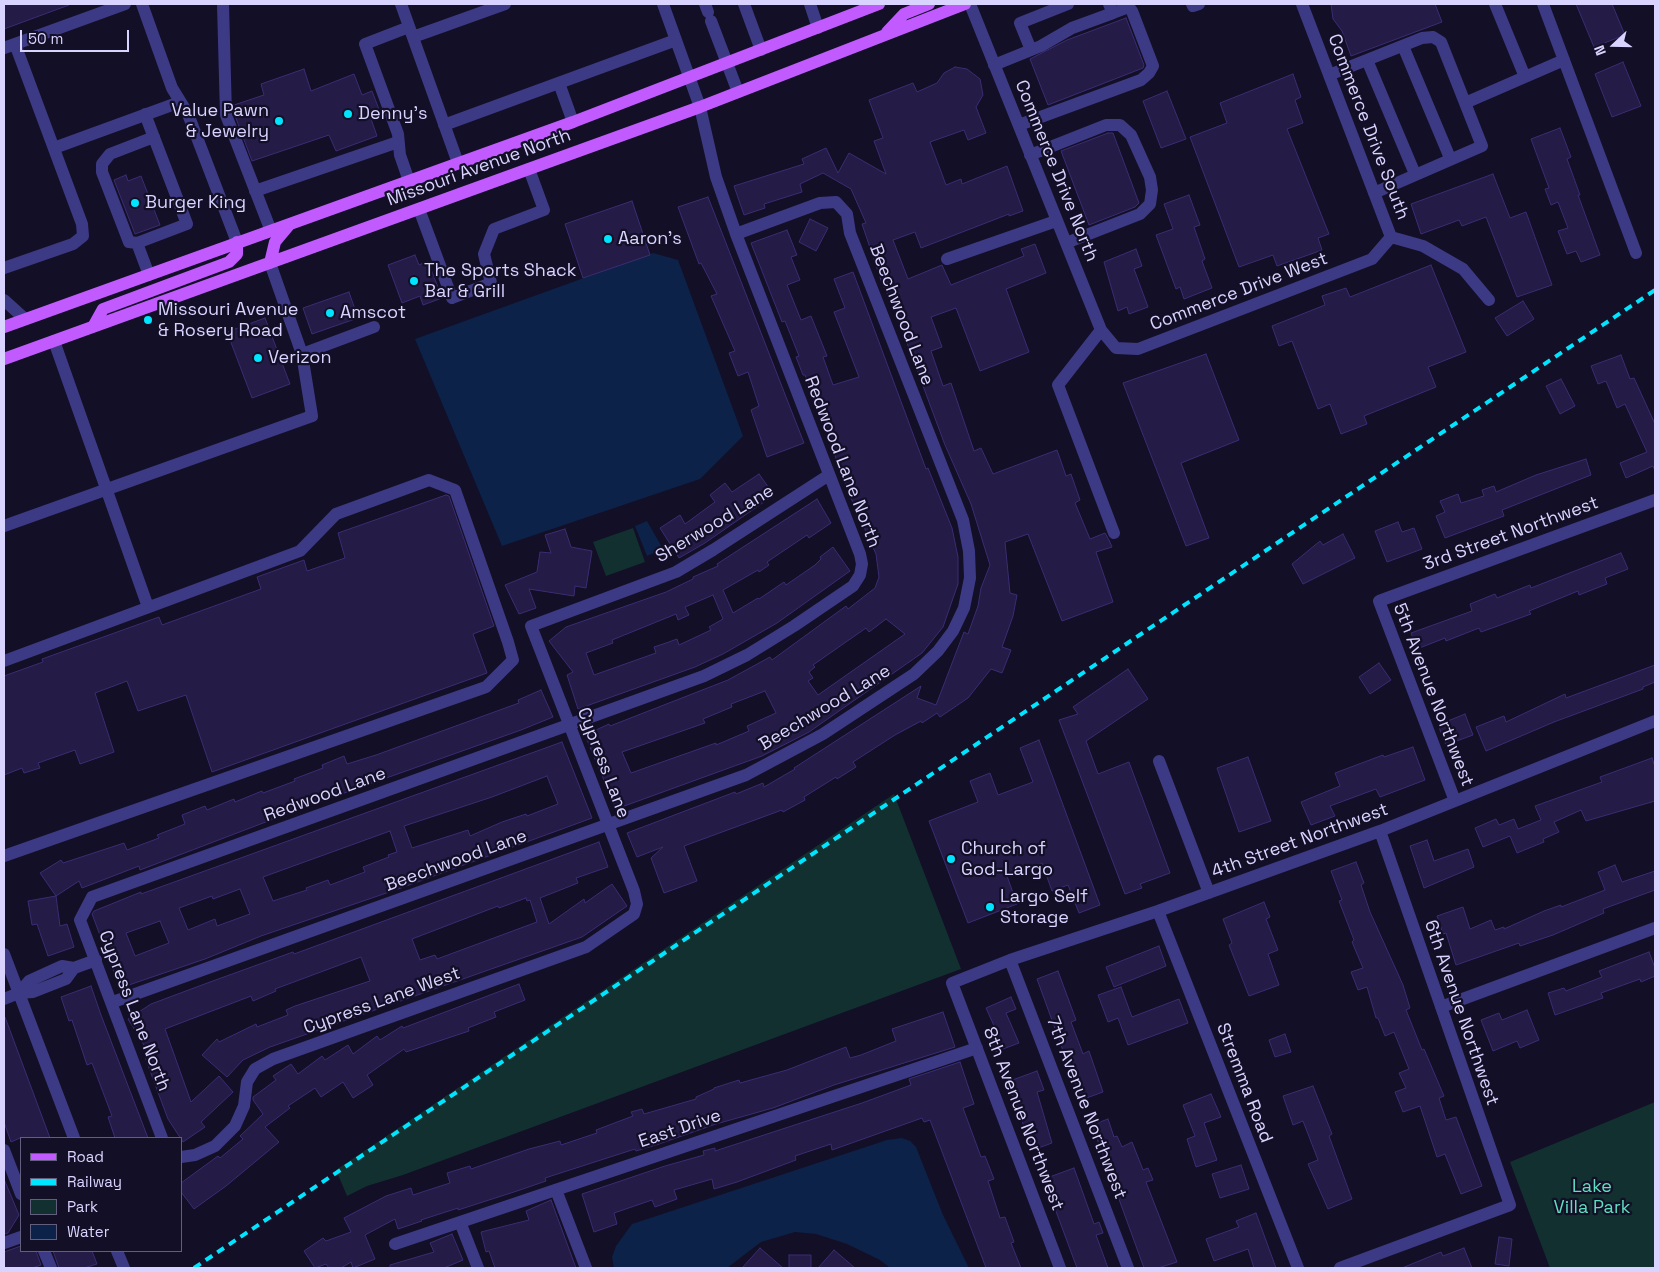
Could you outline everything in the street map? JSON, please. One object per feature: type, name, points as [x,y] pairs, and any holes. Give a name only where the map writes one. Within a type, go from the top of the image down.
[{"type":"main road","name":"Missouri Avenue North","points":[[4,327],[573,122],[879,4]]},
{"type":"main road","points":[[885,34],[904,14],[929,4]]},
{"type":"main road","name":"Missouri Avenue North","points":[[4,359],[700,107],[965,4]]},
{"type":"main road","points":[[270,263],[275,242],[290,224]]},
{"type":"main road","points":[[93,328],[103,309],[229,262],[236,254],[237,242]]},
{"type":"street","points":[[4,268],[73,244],[83,236],[82,224],[54,148],[9,46],[125,4]]},
{"type":"street","points":[[142,4],[172,88],[188,114],[237,242]]},
{"type":"street","points":[[224,4],[226,115],[271,231]]},
{"type":"street","points":[[401,4],[458,163]]},
{"type":"street","points":[[409,181],[400,156],[398,134],[366,44],[505,4]]},
{"type":"street","name":"Redwood Lane North","points":[[570,725],[704,676],[746,655],[853,586],[860,575],[860,554],[736,234],[716,176],[700,107],[663,4]]},
{"type":"street","points":[[744,4],[761,50]]},
{"type":"street","points":[[810,4],[818,28]]},
{"type":"street","name":"Commerce Drive North","points":[[970,4],[1101,330],[1116,348]]},
{"type":"street","points":[[1031,50],[1020,23],[1068,4]]},
{"type":"street","points":[[1192,4],[1193,6],[1199,4]]},
{"type":"street","name":"Commerce Drive South","points":[[1302,4],[1391,237],[1372,259]]},
{"type":"street","points":[[1495,4],[1525,77]]},
{"type":"street","points":[[1543,4],[1636,253]]},
{"type":"street","points":[[994,65],[1031,50],[1111,8],[1129,7],[1132,11],[1153,66],[1149,73],[1141,80],[1019,126]]},
{"type":"street","points":[[708,12],[738,92]]},
{"type":"street","points":[[1329,74],[1422,38],[1433,37],[1441,42],[1482,146],[1450,158],[1374,193]]},
{"type":"street","points":[[444,125],[676,40]]},
{"type":"street","points":[[1403,46],[1450,158]]},
{"type":"street","points":[[1367,60],[1415,174]]},
{"type":"street","points":[[1465,103],[1564,60]]},
{"type":"street","points":[[559,83],[573,122]]},
{"type":"street","points":[[54,148],[180,102]]},
{"type":"street","points":[[146,114],[187,224],[138,243],[129,242],[102,172],[102,164],[110,154],[154,137]]},
{"type":"street","points":[[1030,155],[1106,125],[1120,125],[1131,135],[1150,177],[1152,190],[1150,204],[1140,214],[1066,243]]},
{"type":"street","points":[[254,191],[398,142]]},
{"type":"street","points":[[419,209],[452,298],[491,283],[484,254],[494,229],[544,210],[529,169]]},
{"type":"street","name":"Beechwood Lane","points":[[113,1002],[746,775],[823,734],[914,674],[938,652],[953,631],[964,608],[970,578],[969,551],[962,520],[850,233],[847,214],[836,202],[820,203],[736,234]]},
{"type":"street","points":[[947,259],[1056,221]]},
{"type":"street","points":[[1391,237],[1423,246],[1463,269],[1489,300]]},
{"type":"street","points":[[138,243],[149,274]]},
{"type":"street","name":"Commerce Drive West","points":[[1116,348],[1138,349],[1372,259]]},
{"type":"street","points":[[4,526],[312,416],[302,354],[270,263]]},
{"type":"street","points":[[4,300],[25,320]]},
{"type":"street","points":[[302,354],[374,327]]},
{"type":"street","points":[[1101,330],[1058,385],[1114,532]]},
{"type":"street","points":[[54,342],[148,607]]},
{"type":"street","name":"Sherwood Lane","points":[[531,626],[676,572],[713,550],[828,474]]},
{"type":"street","points":[[4,661],[300,551],[336,514],[429,480],[455,490],[508,642],[512,660],[486,687],[4,856]]},
{"type":"street","name":"3rd Street Northwest","points":[[1379,601],[1655,500]]},
{"type":"street","name":"5th Avenue Northwest","points":[[1379,601],[1455,801]]},
{"type":"street","name":"Cypress Lane","points":[[531,626],[634,891],[637,904],[634,914]]},
{"type":"street","name":"4th Street Northwest","points":[[952,983],[1010,960],[1158,911],[1380,831],[1655,721]]},
{"type":"street","name":"Redwood Lane","points":[[92,897],[570,725]]},
{"type":"street","points":[[1159,761],[1209,893]]},
{"type":"street","name":"6th Avenue Northwest","points":[[1340,1268],[1510,1205],[1380,831]]},
{"type":"street","name":"Cypress Lane North","points":[[92,897],[80,920],[113,1002],[162,1137]]},
{"type":"street","name":"Stremma Road","points":[[1158,911],[1298,1268]]},
{"type":"street","name":"Cypress Lane West","points":[[182,1157],[195,1156],[215,1146],[235,1126],[244,1106],[247,1082],[255,1069],[272,1059],[586,947],[634,914]]},
{"type":"street","points":[[1441,1007],[1655,928]]},
{"type":"street","points":[[4,954],[74,1137]]},
{"type":"street","points":[[4,999],[19,992],[29,981],[62,966],[74,968],[96,960]]},
{"type":"street","name":"7th Avenue Northwest","points":[[1010,960],[1128,1268]]},
{"type":"street","name":"8th Avenue Northwest","points":[[952,983],[1060,1268]]},
{"type":"street","name":"East Drive","points":[[395,1244],[977,1048]]},
{"type":"street","points":[[5,1157],[20,1192]]},
{"type":"street","points":[[556,1190],[586,1268]]},
{"type":"street","points":[[460,1222],[478,1268]]},
{"type":"street","points":[[4,1243],[20,1237]]},
{"type":"street","points":[[44,1252],[51,1268]]},
{"type":"street","points":[[117,1252],[124,1268]]},
{"type":"green space","points":[[633,528],[645,562],[606,576],[593,542]]},
{"type":"green space","points":[[894,794],[961,969],[403,1175],[367,1186],[347,1196],[336,1170]]},
{"type":"green space","name":"Lake Villa Park","points":[[1655,1102],[1655,1268],[1550,1268],[1510,1162]]},
{"type":"water","points":[[653,253],[678,260],[743,436],[700,479],[502,546],[415,339]]},
{"type":"water","points":[[647,521],[663,549],[647,556],[635,526]]},
{"type":"water","points":[[902,1138],[910,1141],[916,1147],[943,1215],[969,1268],[890,1268],[880,1260],[847,1244],[816,1234],[795,1232],[761,1242],[727,1268],[614,1268],[612,1257],[616,1246],[632,1224],[887,1140]]},
{"type":"building","points":[[4,4],[69,4],[69,5],[4,29]]},
{"type":"building","points":[[1331,4],[1435,4],[1442,22],[1351,56],[1342,31],[1333,19]]},
{"type":"building","points":[[1576,4],[1612,4],[1625,35],[1594,47]]},
{"type":"building","points":[[1126,18],[1144,65],[1143,68],[1048,105],[1030,59],[1067,40]]},
{"type":"building","points":[[1623,62],[1641,106],[1612,117],[1595,74]]},
{"type":"building","points":[[955,67],[967,69],[980,79],[983,95],[976,107],[986,133],[968,140],[964,130],[930,142],[946,185],[961,179],[962,184],[1007,166],[1023,211],[1009,216],[1009,214],[921,248],[915,232],[893,240],[908,279],[942,265],[951,285],[1024,256],[1021,249],[1035,244],[1046,273],[1006,289],[1029,352],[980,371],[956,308],[931,317],[942,347],[931,351],[943,386],[951,383],[974,451],[981,448],[993,474],[1057,450],[1066,476],[1071,474],[1080,500],[1075,503],[1090,539],[1105,533],[1112,547],[1096,552],[1113,602],[1062,621],[1028,534],[1005,542],[1010,593],[1017,595],[1013,616],[1002,647],[1011,650],[1002,673],[991,669],[968,698],[940,717],[937,713],[922,723],[921,721],[895,735],[853,762],[856,767],[837,779],[836,777],[804,797],[805,800],[783,812],[782,810],[684,846],[697,881],[664,893],[651,858],[663,847],[637,857],[627,833],[735,792],[736,794],[763,783],[764,787],[795,769],[921,686],[917,698],[936,705],[964,632],[968,634],[978,606],[981,588],[990,565],[971,504],[945,445],[894,308],[882,283],[862,224],[866,223],[851,189],[823,173],[800,184],[802,192],[764,204],[765,208],[744,215],[734,186],[804,164],[802,159],[826,148],[838,173],[849,153],[886,174],[874,141],[883,138],[869,100],[913,83],[917,92],[937,83],[944,73]]},
{"type":"building","name":"Value Pawn & Jewelry","points":[[304,69],[311,91],[354,74],[362,95],[372,91],[380,112],[370,116],[377,136],[336,151],[329,135],[252,161],[234,113],[234,105],[264,95],[261,84]]},
{"type":"building","points":[[1293,74],[1301,97],[1295,100],[1303,123],[1287,129],[1329,234],[1318,238],[1322,250],[1277,266],[1273,255],[1239,267],[1190,137],[1227,123],[1220,103]]},
{"type":"building","points":[[1167,91],[1186,139],[1161,148],[1143,101]]},
{"type":"building","points":[[1560,128],[1571,157],[1567,159],[1580,195],[1578,195],[1600,255],[1581,262],[1576,251],[1567,254],[1558,231],[1568,228],[1558,202],[1551,205],[1545,189],[1549,188],[1531,139]]},
{"type":"building","points":[[1108,133],[1113,133],[1139,203],[1135,207],[1089,225],[1061,151]]},
{"type":"building","points":[[1493,174],[1510,218],[1526,212],[1552,285],[1517,297],[1486,217],[1462,226],[1459,220],[1421,234],[1411,204]]},
{"type":"building","name":"Burger King","points":[[126,175],[128,181],[141,176],[160,225],[135,234],[114,180]]},
{"type":"building","points":[[1189,195],[1200,225],[1194,227],[1205,259],[1202,261],[1212,288],[1184,299],[1180,287],[1176,289],[1156,235],[1173,229],[1164,204]]},
{"type":"building","points":[[708,197],[804,443],[767,457],[751,410],[759,406],[748,372],[738,376],[729,353],[735,351],[711,296],[717,294],[701,263],[699,264],[678,207]]},
{"type":"building","name":"Aaron's","points":[[632,201],[650,255],[583,278],[565,224]]},
{"type":"building","points":[[810,219],[828,228],[816,251],[799,242]]},
{"type":"building","points":[[787,230],[797,255],[791,257],[800,280],[787,285],[801,320],[811,316],[827,356],[823,357],[833,385],[859,377],[834,312],[845,308],[834,279],[853,272],[926,469],[928,468],[952,528],[958,557],[958,584],[943,627],[922,653],[809,732],[762,756],[616,809],[585,735],[609,724],[610,726],[728,680],[770,657],[772,660],[846,606],[848,609],[875,588],[879,577],[876,554],[850,496],[805,375],[803,375],[796,357],[799,356],[785,321],[782,322],[751,243]],"holes":[[[886,619],[905,634],[818,695],[808,681],[813,678],[809,672],[815,667],[813,665],[866,628],[869,632]],[[765,691],[776,713],[747,726],[749,731],[716,745],[716,743],[631,773],[622,752],[705,723],[703,719],[732,707],[731,704]]]},
{"type":"building","points":[[1136,249],[1142,266],[1134,269],[1148,307],[1129,314],[1127,307],[1118,311],[1104,262]]},
{"type":"building","name":"The Sports Shack Bar & Grill","points":[[415,255],[419,265],[428,261],[442,298],[423,305],[420,296],[402,303],[388,265]]},
{"type":"building","points":[[1431,265],[1466,352],[1428,367],[1436,387],[1364,416],[1367,424],[1341,434],[1330,404],[1318,409],[1292,341],[1279,346],[1272,326],[1325,305],[1322,296],[1346,288],[1350,297]]},
{"type":"building","name":"Amscot","points":[[349,292],[358,318],[312,334],[303,308]]},
{"type":"building","points":[[1523,301],[1534,319],[1507,336],[1495,318]]},
{"type":"building","name":"Verizon","points":[[265,318],[290,384],[252,398],[227,332]]},
{"type":"building","points":[[1206,354],[1239,440],[1181,463],[1209,538],[1186,546],[1123,383]]},
{"type":"building","points":[[1621,355],[1630,379],[1634,378],[1655,424],[1655,471],[1653,466],[1626,478],[1620,463],[1647,452],[1625,404],[1617,408],[1606,381],[1598,384],[1591,366]]},
{"type":"building","points":[[1561,379],[1575,406],[1560,414],[1546,386]]},
{"type":"building","points":[[1586,459],[1591,475],[1502,510],[1504,516],[1445,538],[1436,516],[1445,512],[1440,501],[1458,494],[1461,503],[1484,496],[1482,490],[1494,486],[1496,492],[1536,475]]},
{"type":"building","points":[[759,474],[774,495],[705,543],[679,558],[660,528],[680,515],[685,524],[715,502],[710,495],[725,483],[732,492]]},
{"type":"building","points":[[446,495],[449,496],[494,626],[473,634],[487,673],[212,772],[186,695],[138,711],[127,681],[95,693],[114,752],[80,764],[75,750],[38,763],[40,768],[24,773],[22,768],[4,775],[4,676],[43,662],[42,659],[159,617],[162,625],[261,589],[257,577],[304,560],[307,571],[345,558],[338,533]]},
{"type":"building","points":[[817,499],[831,523],[809,538],[807,535],[767,562],[769,565],[759,572],[758,570],[723,590],[733,613],[759,599],[784,582],[786,585],[815,565],[821,559],[820,557],[833,547],[850,571],[777,623],[723,654],[695,667],[578,709],[567,675],[573,672],[549,641],[566,627],[666,592],[718,566],[717,564]],"holes":[[[713,595],[723,619],[709,627],[711,630],[679,645],[677,639],[654,647],[656,653],[594,675],[586,653],[613,643],[612,640],[676,614],[678,620],[689,615],[685,607]]]},
{"type":"building","points":[[1398,522],[1402,532],[1414,528],[1422,549],[1387,562],[1375,531]]},
{"type":"building","points":[[565,529],[571,547],[592,551],[586,588],[575,586],[574,596],[529,589],[536,608],[519,614],[505,585],[537,572],[540,552],[551,553],[545,535]]},
{"type":"building","points":[[1343,534],[1355,558],[1303,584],[1292,564],[1320,541],[1323,545]]},
{"type":"building","points":[[1621,553],[1628,569],[1605,578],[1607,584],[1579,595],[1578,591],[1529,611],[1531,614],[1481,632],[1479,628],[1446,641],[1445,638],[1417,649],[1411,633],[1472,611],[1470,604],[1495,594],[1497,598],[1530,585],[1531,588]]},
{"type":"building","points":[[1379,663],[1391,680],[1370,694],[1359,677]]},
{"type":"building","points":[[1655,665],[1655,682],[1643,687],[1643,689],[1554,722],[1486,751],[1476,727],[1504,716],[1506,722],[1565,694],[1566,698]]},
{"type":"building","points":[[1128,669],[1148,699],[1086,741],[1098,774],[1129,762],[1170,873],[1140,884],[1142,888],[1125,894],[1059,720],[1078,714],[1073,707]]},
{"type":"building","points":[[541,690],[553,717],[305,807],[140,870],[139,866],[82,888],[79,881],[56,896],[40,873],[61,860],[63,863],[124,843],[127,850],[159,838],[157,835],[185,824],[182,815],[205,806],[207,810],[234,799],[235,802],[262,791],[263,793],[295,781],[294,779],[323,768],[322,765],[344,756],[347,764],[376,755],[519,703],[518,700]]},
{"type":"building","points":[[1465,714],[1473,735],[1446,745],[1438,725]]},
{"type":"building","points":[[1039,740],[1100,905],[1079,913],[1068,885],[1052,891],[1042,863],[1007,876],[1017,904],[968,923],[929,821],[978,802],[970,781],[990,773],[998,795],[1033,782],[1020,748]]},
{"type":"building","points":[[562,742],[592,818],[401,888],[261,936],[205,959],[120,988],[92,914],[94,911],[141,892],[141,894]],"holes":[[[547,776],[558,804],[527,816],[526,814],[502,822],[470,836],[468,830],[412,848],[404,826],[492,797]],[[390,831],[397,852],[363,867],[365,872],[330,885],[328,880],[306,888],[307,890],[273,901],[263,877]],[[240,889],[250,914],[217,926],[215,919],[188,930],[179,908],[212,896],[213,899]],[[160,921],[169,943],[135,956],[126,933]]]},
{"type":"building","points":[[1413,747],[1425,780],[1380,797],[1376,789],[1330,806],[1335,816],[1311,825],[1301,802],[1340,786],[1335,773],[1383,755],[1384,757]]},
{"type":"building","points":[[1248,757],[1271,821],[1239,832],[1217,768]]},
{"type":"building","points":[[1652,758],[1655,767],[1655,801],[1586,821],[1581,810],[1554,822],[1559,832],[1543,839],[1544,842],[1517,853],[1510,836],[1483,847],[1475,828],[1496,819],[1499,825],[1514,819],[1518,829],[1541,820],[1535,806],[1602,782],[1600,777]]},
{"type":"building","points":[[1427,840],[1434,861],[1468,849],[1474,867],[1424,888],[1410,846]]},
{"type":"building","points":[[599,842],[608,867],[576,878],[578,883],[540,898],[549,924],[584,899],[585,903],[612,884],[627,906],[582,937],[270,1047],[243,1060],[227,1077],[202,1055],[217,1039],[219,1042],[256,1024],[257,1027],[288,1015],[286,1010],[295,1006],[370,981],[361,957],[275,989],[276,991],[253,1001],[251,996],[165,1029],[191,1102],[219,1076],[233,1092],[201,1122],[205,1127],[183,1142],[182,1137],[180,1137],[168,1119],[145,1057],[150,1055],[128,1019],[151,1004],[293,952],[294,954]],"holes":[[[526,898],[527,901],[530,900],[537,922],[437,959],[435,955],[420,960],[412,939],[498,906],[499,908]]]},
{"type":"building","points":[[1356,862],[1364,883],[1361,885],[1370,912],[1403,985],[1410,1008],[1406,1010],[1422,1050],[1424,1049],[1444,1096],[1439,1098],[1446,1120],[1456,1117],[1482,1186],[1461,1194],[1445,1154],[1437,1157],[1420,1106],[1403,1112],[1395,1092],[1406,1088],[1399,1073],[1409,1069],[1394,1032],[1385,1036],[1378,1018],[1376,1018],[1367,987],[1358,990],[1351,972],[1363,968],[1352,942],[1354,940],[1339,901],[1342,900],[1331,871]]},
{"type":"building","points":[[1615,865],[1622,882],[1655,871],[1655,890],[1603,909],[1604,913],[1553,935],[1520,946],[1519,943],[1456,965],[1446,933],[1443,934],[1437,916],[1463,907],[1470,929],[1491,920],[1495,930],[1504,927],[1504,929],[1544,911],[1561,905],[1561,907],[1605,890],[1598,872]]},
{"type":"building","points":[[56,896],[60,926],[67,924],[74,947],[48,956],[37,924],[32,925],[28,901]]},
{"type":"building","points":[[1264,902],[1270,917],[1266,919],[1278,950],[1268,954],[1279,985],[1249,996],[1229,945],[1232,943],[1223,919]]},
{"type":"building","points":[[1159,946],[1166,966],[1114,987],[1106,967]]},
{"type":"building","points":[[1649,952],[1655,968],[1655,976],[1641,982],[1640,979],[1601,993],[1603,998],[1555,1015],[1548,993],[1564,988],[1566,991],[1602,977],[1599,971]]},
{"type":"building","points":[[1058,971],[1076,1020],[1071,1022],[1083,1054],[1089,1051],[1103,1092],[1081,1100],[1037,979]]},
{"type":"building","points":[[519,984],[525,1000],[494,1012],[496,1017],[468,1028],[469,1031],[406,1052],[404,1049],[367,1075],[373,1085],[353,1098],[343,1082],[321,1097],[315,1088],[288,1106],[290,1108],[265,1127],[279,1142],[226,1186],[194,1209],[182,1193],[182,1182],[218,1156],[220,1158],[243,1139],[240,1136],[263,1114],[253,1100],[253,1097],[276,1080],[273,1076],[291,1064],[298,1074],[322,1056],[325,1060],[348,1045],[353,1054],[377,1036],[380,1040],[402,1026],[403,1028]]},
{"type":"building","points":[[91,986],[148,1137],[115,1137],[108,1117],[112,1116],[92,1063],[87,1065],[72,1020],[69,1021],[61,997]]},
{"type":"building","points":[[1121,987],[1132,1017],[1179,999],[1188,1023],[1128,1045],[1118,1018],[1108,1022],[1098,995]]},
{"type":"building","points":[[1011,997],[1016,1009],[1006,1013],[1019,1043],[995,1052],[986,1032],[995,1028],[986,1008]]},
{"type":"building","points":[[1527,1010],[1539,1040],[1520,1048],[1517,1041],[1493,1051],[1481,1020],[1499,1013],[1502,1020]]},
{"type":"building","points":[[943,1012],[955,1047],[834,1085],[773,1108],[545,1178],[546,1181],[398,1229],[395,1219],[365,1235],[375,1259],[353,1268],[351,1262],[341,1268],[329,1268],[326,1264],[315,1268],[304,1251],[323,1238],[326,1241],[351,1232],[344,1218],[386,1196],[411,1188],[413,1195],[450,1183],[447,1173],[470,1166],[471,1169],[529,1149],[560,1141],[561,1145],[597,1133],[596,1130],[633,1116],[631,1112],[642,1109],[644,1114],[696,1099],[696,1097],[714,1088],[739,1080],[740,1083],[787,1070],[846,1047],[850,1058],[861,1055],[896,1041],[892,1029]]},
{"type":"building","points":[[5,1017],[50,1137],[20,1137],[11,1142],[4,1122]]},
{"type":"building","points":[[1285,1034],[1291,1052],[1275,1057],[1269,1040]]},
{"type":"building","points":[[960,1062],[974,1104],[963,1108],[981,1157],[985,1156],[994,1179],[988,1181],[1000,1218],[1005,1217],[1014,1242],[1011,1243],[1021,1268],[986,1268],[930,1120],[924,1122],[922,1118],[832,1150],[831,1144],[795,1156],[796,1160],[714,1189],[712,1179],[674,1190],[677,1199],[655,1207],[652,1200],[614,1213],[617,1224],[594,1232],[582,1194],[704,1155],[703,1151],[715,1148],[715,1151],[862,1103],[911,1085],[909,1079]]},
{"type":"building","points":[[1037,1071],[1044,1090],[1037,1092],[1052,1143],[1033,1150],[1007,1082]]},
{"type":"building","points":[[1313,1086],[1332,1134],[1329,1136],[1352,1199],[1328,1209],[1308,1164],[1318,1160],[1303,1121],[1293,1125],[1283,1096]]},
{"type":"building","points":[[1211,1094],[1221,1117],[1204,1123],[1217,1160],[1196,1167],[1187,1139],[1195,1136],[1183,1105]]},
{"type":"building","points":[[1108,1119],[1114,1137],[1117,1136],[1122,1147],[1132,1142],[1143,1170],[1148,1168],[1153,1180],[1146,1182],[1177,1262],[1158,1268],[1144,1268],[1092,1125]]},
{"type":"building","points":[[1241,1165],[1249,1189],[1220,1198],[1212,1174]]},
{"type":"building","points":[[1074,1168],[1094,1224],[1099,1222],[1103,1233],[1096,1235],[1108,1268],[1077,1268],[1044,1179]]},
{"type":"building","points":[[4,1179],[19,1215],[8,1233],[4,1234]]},
{"type":"building","points":[[551,1200],[576,1268],[495,1268],[489,1251],[486,1252],[481,1232],[529,1220],[526,1211]]},
{"type":"building","points":[[1256,1213],[1276,1268],[1254,1268],[1248,1249],[1214,1261],[1206,1239],[1239,1227],[1236,1221]]},
{"type":"building","points":[[452,1234],[463,1260],[444,1268],[390,1268],[390,1265],[434,1252],[430,1243]]},
{"type":"building","points":[[1499,1237],[1512,1239],[1509,1266],[1495,1264]]},
{"type":"building","points":[[20,1246],[20,1252],[36,1252],[41,1265],[32,1268],[4,1268],[4,1252]]},
{"type":"building","points":[[760,1248],[783,1268],[742,1268]]},
{"type":"building","points":[[1464,1248],[1472,1268],[1402,1268],[1441,1252],[1443,1256]]},
{"type":"building","points":[[834,1250],[855,1268],[818,1268]]},
{"type":"building","points":[[53,1252],[92,1252],[97,1264],[84,1268],[59,1268]]},
{"type":"building","points":[[789,1255],[811,1255],[811,1268],[789,1268]]},
{"type":"railway","points":[[194,1268],[1655,290]]},
{"type":"place","name":"Denny's","points":[[348,114]]},
{"type":"place","name":"Value Pawn & Jewelry","points":[[279,121]]},
{"type":"place","name":"Burger King","points":[[135,203]]},
{"type":"place","name":"Aaron's","points":[[608,239]]},
{"type":"place","name":"The Sports Shack Bar & Grill","points":[[414,281]]},
{"type":"place","name":"Amscot","points":[[330,313]]},
{"type":"place","name":"Missouri Avenue & Rosery Road","points":[[148,320]]},
{"type":"place","name":"Verizon","points":[[258,358]]},
{"type":"place","name":"Church of God-Largo","points":[[951,859]]},
{"type":"place","name":"Largo Self Storage","points":[[990,907]]}]
